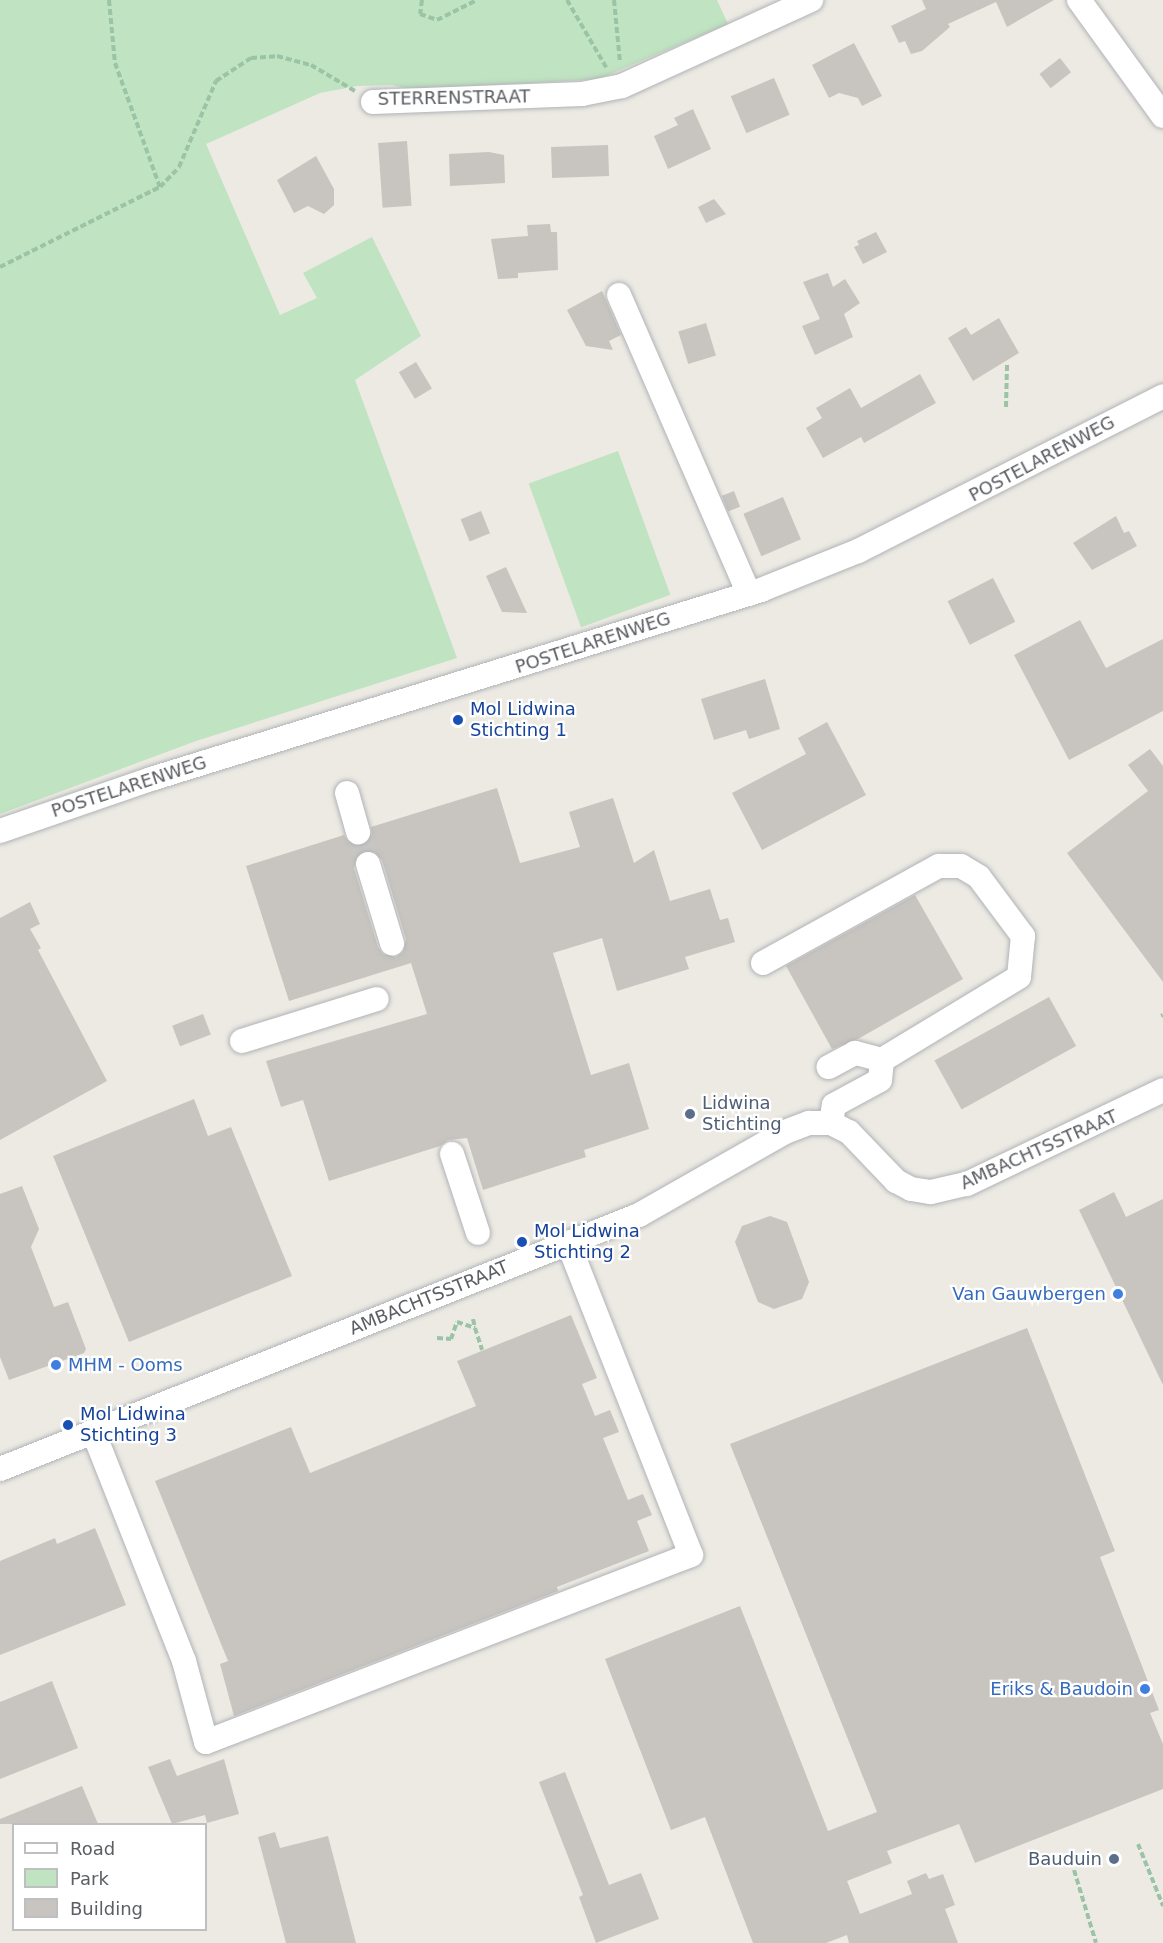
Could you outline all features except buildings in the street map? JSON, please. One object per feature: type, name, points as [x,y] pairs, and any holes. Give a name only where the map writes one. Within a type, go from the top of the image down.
[{"type":"street","name":"STERRENSTRAAT","points":[[373,102],[582,94],[622,86],[811,0]]},
{"type":"street","points":[[1079,0],[1163,116]]},
{"type":"street","points":[[620,295],[749,594]]},
{"type":"street","name":"POSTELARENWEG","points":[[0,831],[151,779],[749,594],[858,551],[1163,396]]},
{"type":"street","points":[[347,793],[358,832]]},
{"type":"street","points":[[368,864],[392,943]]},
{"type":"street","points":[[763,963],[939,866],[961,866],[979,877],[1023,936],[1018,977],[882,1060],[855,1053],[829,1067]]},
{"type":"street","points":[[242,1041],[376,999]]},
{"type":"street","points":[[831,1123],[834,1105],[880,1080],[882,1060]]},
{"type":"street","name":"AMBACHTSSTRAAT","points":[[0,1469],[639,1215],[785,1132],[809,1123],[831,1123],[849,1131],[896,1181],[911,1189],[931,1192],[967,1184],[1163,1090]]},
{"type":"street","points":[[452,1154],[478,1233]]},
{"type":"street","points":[[93,1431],[184,1661],[206,1743],[680,1560],[691,1555],[568,1243]]},
{"type":"path","points":[[109,0],[115,63],[160,187]]},
{"type":"path","points":[[422,0],[420,14],[437,20],[477,0]]},
{"type":"path","points":[[567,0],[604,66],[622,86]]},
{"type":"path","points":[[614,0],[622,86]]},
{"type":"path","name":"STERRENSTRAAT","points":[[0,267],[160,187],[179,167],[216,81],[250,58],[277,56],[311,65],[373,102]]},
{"type":"path","points":[[1006,407],[1007,365]]},
{"type":"path","points":[[473,1319],[482,1350]]},
{"type":"path","points":[[437,1338],[451,1339],[457,1322],[475,1328]]},
{"type":"path","points":[[1138,1844],[1163,1906]]},
{"type":"path","points":[[1074,1870],[1096,1943]]},
{"type":"green space","points":[[0,0],[717,0],[728,24],[599,79],[413,90],[392,85],[357,86],[320,93],[206,144],[280,315],[317,298],[303,273],[372,237],[421,336],[355,380],[457,658],[196,741],[0,814]]},
{"type":"green space","points":[[618,451],[670,595],[581,627],[529,483]]},
{"type":"tunnel","points":[[358,832],[368,864]]},
{"type":"place","name":"Mol Lidwina Stichting 1","points":[[458,720]]},
{"type":"place","name":"Lidwina Stichting","points":[[690,1114]]},
{"type":"place","name":"Mol Lidwina Stichting 2","points":[[522,1242]]},
{"type":"place","name":"Van Gauwbergen","points":[[1118,1294]]},
{"type":"place","name":"MHM - Ooms","points":[[56,1365]]},
{"type":"place","name":"Mol Lidwina Stichting 3","points":[[68,1425]]},
{"type":"place","name":"Eriks & Baudoin","points":[[1145,1689]]},
{"type":"place","name":"Bauduin","points":[[1114,1859]]}]
